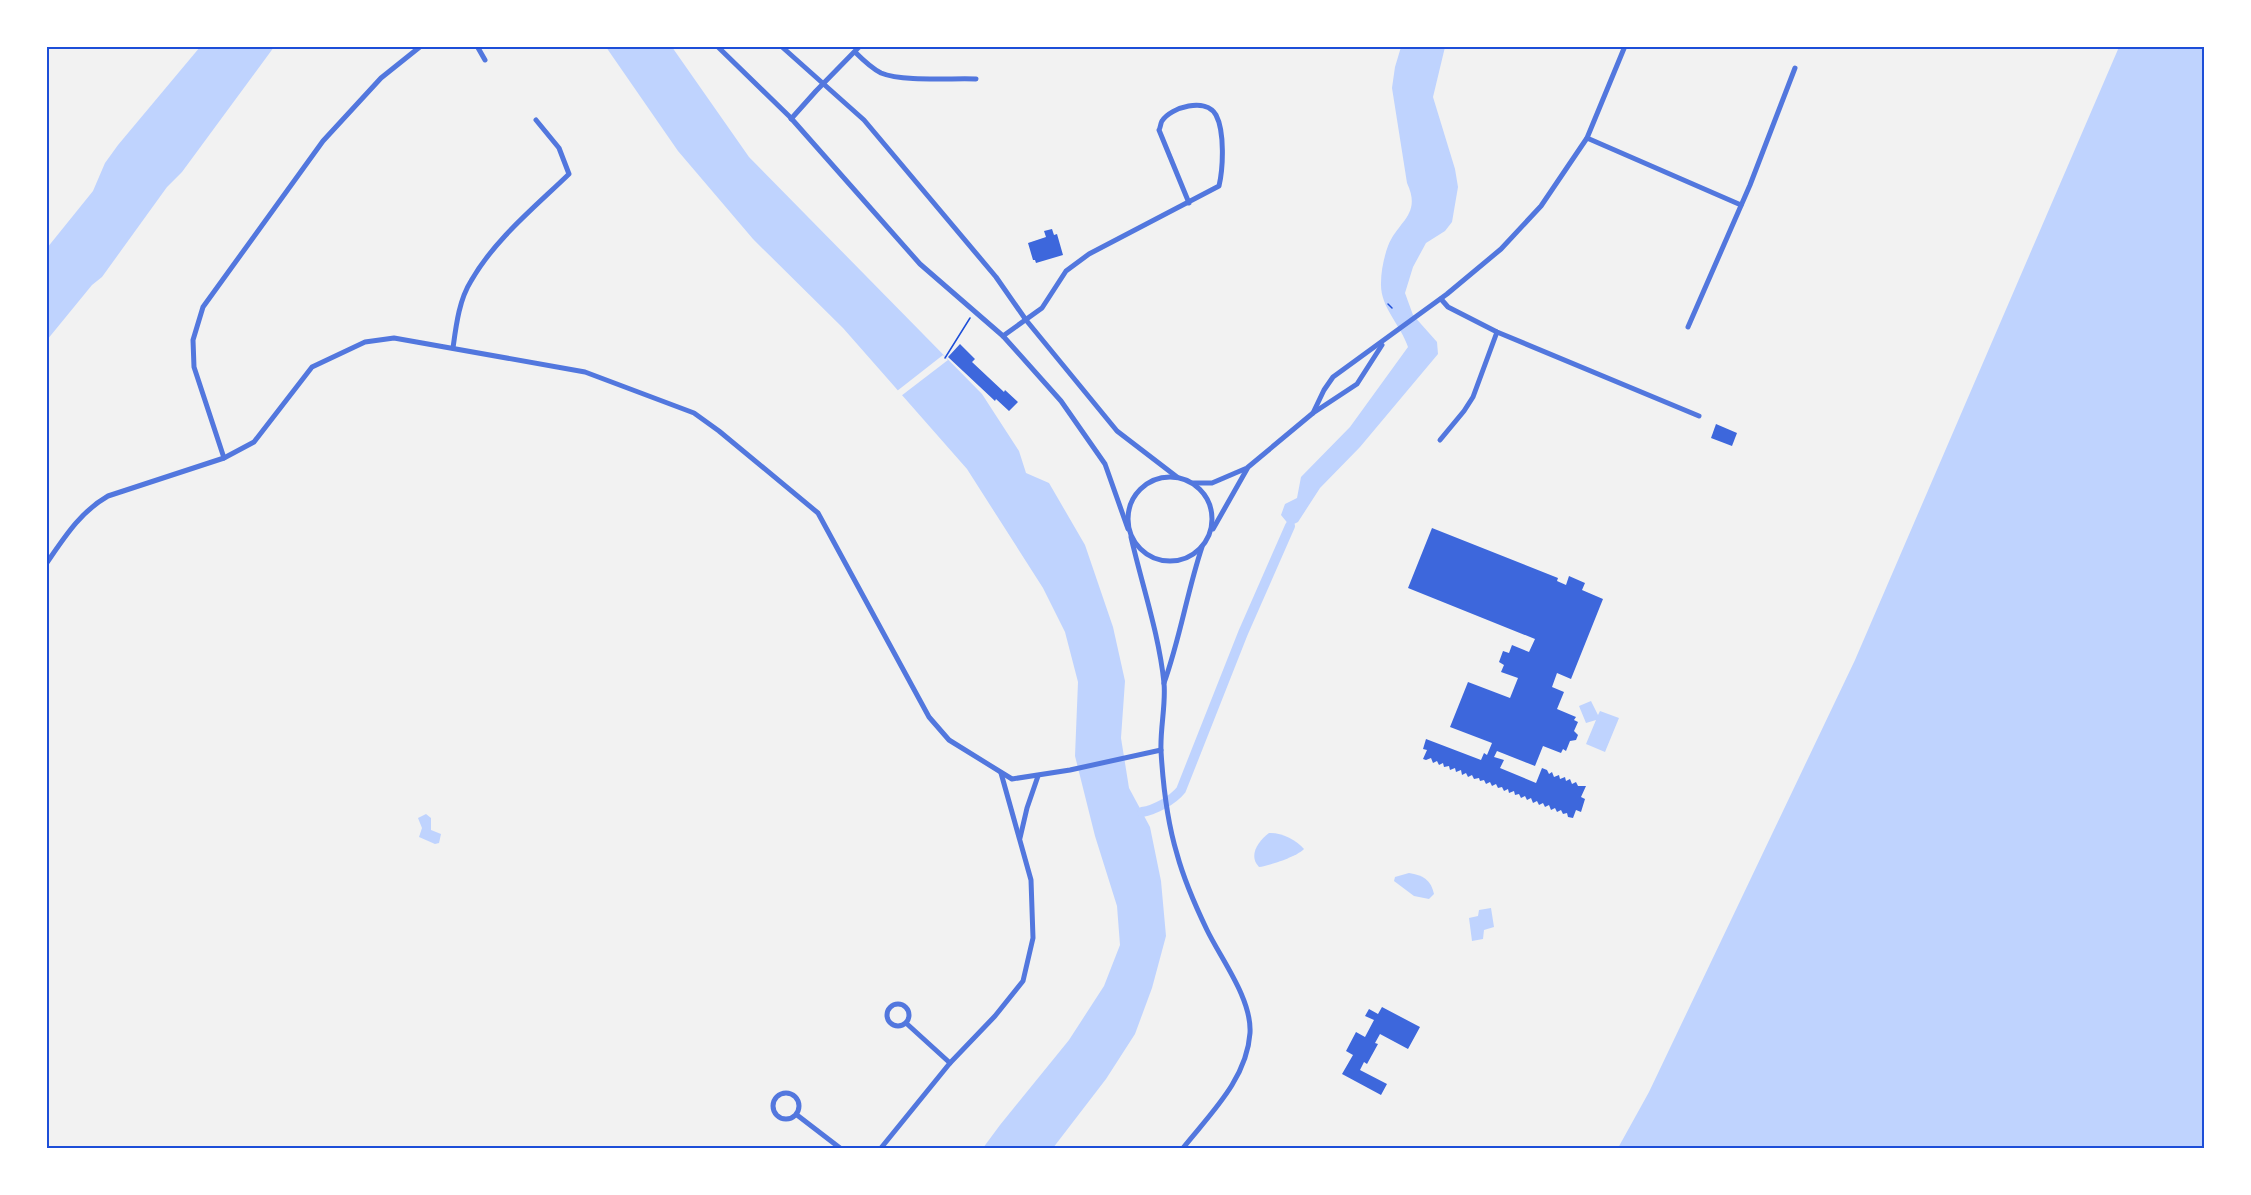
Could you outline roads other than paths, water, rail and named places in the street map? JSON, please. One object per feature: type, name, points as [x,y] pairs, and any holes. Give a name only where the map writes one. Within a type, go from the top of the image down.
[{"type":"street","points":[[224,458],[194,367],[193,340],[203,307],[322,141],[381,78],[421,46]]},
{"type":"street","points":[[477,46],[485,60]]},
{"type":"street","points":[[717,46],[791,119],[920,264],[1003,336],[1061,401],[1106,464],[1131,537],[1164,684],[1161,750],[1168,815],[1177,855],[1195,905],[1243,999],[1250,1022],[1250,1034],[1242,1066],[1232,1085],[1183,1149]]},
{"type":"street","points":[[781,46],[864,120],[996,277],[1026,320],[1117,430],[1177,477],[1192,483],[1203,493],[1212,513],[1210,534]]},
{"type":"street","points":[[791,119],[860,46]]},
{"type":"street","points":[[1313,413],[1333,377],[1441,299],[1501,249],[1541,206],[1587,138],[1625,46]]},
{"type":"street","points":[[855,52],[871,67],[887,75],[976,79]]},
{"type":"street","points":[[1688,327],[1741,205],[1795,68]]},
{"type":"street","points":[[1003,336],[1042,308],[1066,271],[1089,254],[1189,203],[1219,186],[1224,163],[1216,115],[1208,107],[1198,105],[1171,113],[1162,122],[1159,130],[1189,203]]},
{"type":"street","points":[[453,348],[458,316],[470,282],[499,243],[569,174],[559,148],[536,120]]},
{"type":"street","points":[[1587,138],[1741,205]]},
{"type":"street","points":[[1441,299],[1448,307],[1497,332],[1699,416]]},
{"type":"street","points":[[1440,440],[1473,397],[1497,332]]},
{"type":"street","points":[[46,564],[69,531],[96,503],[108,496],[224,458],[254,442],[312,367],[365,342],[394,338],[585,372],[694,413],[818,513],[929,717],[949,740],[1012,780],[1161,750]]},
{"type":"street","points":[[1192,483],[1212,483],[1247,468],[1313,413],[1357,384],[1378,349],[1388,339]]},
{"type":"street","points":[[1164,684],[1173,660],[1192,577],[1202,547],[1247,468]]},
{"type":"street","points":[[1128,529],[1130,505],[1138,490],[1160,478],[1177,477]]},
{"type":"street","points":[[1131,537],[1144,553],[1163,561],[1184,559],[1202,547]]},
{"type":"street","points":[[881,1149],[950,1064],[995,1016],[1023,981],[1033,938],[1031,879],[1001,773]]},
{"type":"street","points":[[1020,839],[1038,776]]},
{"type":"street","points":[[899,1004],[907,1007],[910,1015],[906,1023],[898,1026],[890,1023],[887,1015],[890,1007],[899,1004]]},
{"type":"street","points":[[906,1023],[950,1064]]},
{"type":"street","points":[[784,1093],[794,1096],[799,1105],[797,1114],[788,1120],[778,1117],[773,1108],[776,1098],[784,1093]]},
{"type":"street","points":[[797,1114],[840,1149]]},
{"type":"water","points":[[200,47],[274,47],[182,172],[167,187],[102,277],[92,285],[47,340],[47,248],[93,191],[105,163],[118,145]]},
{"type":"water","points":[[606,47],[672,47],[749,157],[982,394],[1019,451],[1026,473],[1049,483],[1085,545],[1113,627],[1125,681],[1121,738],[1129,788],[1150,827],[1161,881],[1166,936],[1152,988],[1135,1034],[1106,1079],[1053,1148],[983,1148],[1069,1040],[1104,986],[1120,945],[1117,906],[1095,836],[1075,756],[1078,682],[1065,632],[1043,588],[967,469],[843,328],[753,239],[678,151]]},
{"type":"water","points":[[1401,47],[1445,47],[1433,97],[1455,169],[1458,187],[1452,222],[1445,231],[1426,243],[1413,267],[1405,293],[1413,315],[1437,342],[1438,354],[1360,447],[1320,488],[1298,522],[1290,526],[1281,515],[1285,504],[1297,498],[1301,477],[1350,427],[1408,347],[1387,308],[1381,283],[1388,246],[1407,217],[1412,203],[1392,88]]},
{"type":"water","points":[[2119,47],[2204,47],[2204,1148],[1618,1148],[1649,1092],[1855,660]]},
{"type":"water","points":[[1591,701],[1598,715],[1600,711],[1619,718],[1605,752],[1586,744],[1596,720],[1586,723],[1579,706]]},
{"type":"water","points":[[426,814],[431,818],[431,830],[441,834],[439,843],[435,844],[419,837],[422,828],[418,818]]},
{"type":"water","points":[[1269,833],[1288,837],[1304,849],[1296,855],[1259,867],[1254,854],[1261,840]]},
{"type":"water","points":[[1409,873],[1418,875],[1428,882],[1434,894],[1429,899],[1414,896],[1394,881],[1395,877]]},
{"type":"water","points":[[1491,908],[1494,927],[1484,930],[1483,939],[1472,941],[1469,918],[1478,916],[1479,910]]},
{"type":"waterway","points":[[1142,812],[1163,804],[1181,790],[1243,633],[1290,526]]}]
